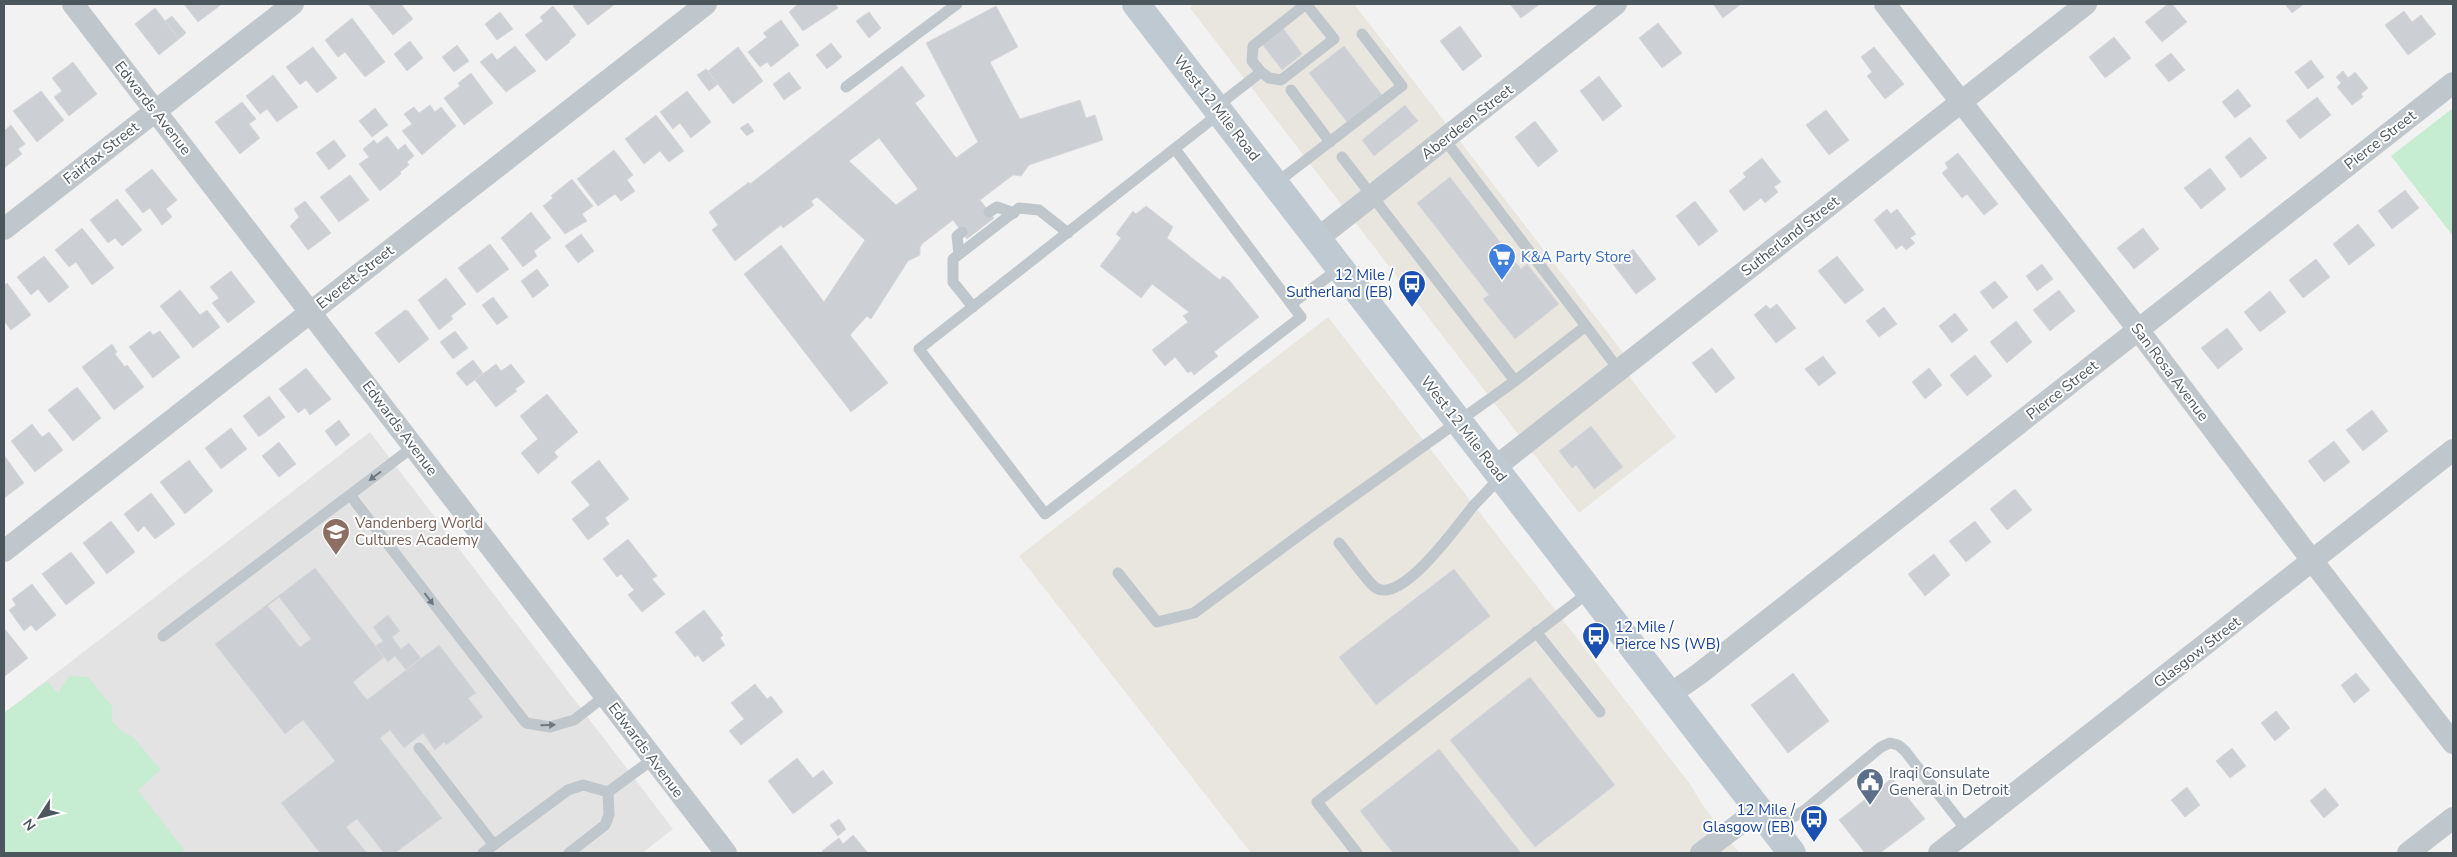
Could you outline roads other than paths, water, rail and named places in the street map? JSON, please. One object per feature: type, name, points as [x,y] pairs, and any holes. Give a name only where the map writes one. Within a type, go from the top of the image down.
[{"type":"main road","name":"West 12 Mile Road","points":[[1142,6],[1218,110],[1792,853]]},
{"type":"street","name":"Edwards Avenue","points":[[73,4],[726,853]]},
{"type":"street","name":"Fairfax Street","points":[[4,228],[293,4]]},
{"type":"street","name":"Everett Street","points":[[4,551],[706,4]]},
{"type":"street","name":"Aberdeen Street","points":[[1317,239],[1373,197],[1616,4]]},
{"type":"street","name":"San Rosa Avenue","points":[[1885,4],[2138,330],[2312,562],[2453,743]]},
{"type":"street","name":"Sutherland Street","points":[[1498,473],[1619,370],[2086,4]]},
{"type":"street","name":"Pierce Street","points":[[1669,696],[2453,83]]},
{"type":"street","name":"Glasgow Street","points":[[1940,853],[2453,450]]},
{"type":"street","points":[[2408,853],[2453,818]]},
{"type":"street","points":[[1702,853],[1766,819]]},
{"type":"lane","points":[[846,87],[957,4]]},
{"type":"lane","points":[[1306,4],[1334,39],[1281,80],[1269,78],[1261,72],[1252,60],[1253,46],[1306,4]]},
{"type":"lane","points":[[1275,184],[1402,86],[1362,34]]},
{"type":"lane","points":[[1175,150],[1301,317],[1045,514],[919,349],[1175,150],[1261,72]]},
{"type":"lane","points":[[1291,90],[1330,142]]},
{"type":"lane","points":[[1445,140],[1619,370]]},
{"type":"lane","points":[[1342,157],[1515,381]]},
{"type":"lane","points":[[989,212],[997,207],[1014,213]]},
{"type":"lane","points":[[974,307],[953,282],[953,259],[959,254],[1019,208],[1039,210],[1068,233]]},
{"type":"lane","points":[[959,254],[957,236],[962,232]]},
{"type":"lane","points":[[1291,304],[1340,268]]},
{"type":"lane","points":[[1118,573],[1157,622],[1194,613],[1457,421],[1515,381],[1586,326]]},
{"type":"lane","points":[[163,636],[414,446]]},
{"type":"lane","points":[[1339,543],[1376,588],[1387,590],[1401,584],[1437,552],[1498,473]]},
{"type":"lane","points":[[350,495],[526,723],[550,727],[574,720],[605,696]]},
{"type":"lane","points":[[1357,853],[1317,802],[1589,592]]},
{"type":"lane","points":[[1536,632],[1600,712]]},
{"type":"lane","points":[[1766,819],[1805,810],[1871,754],[1890,744],[1898,745],[1905,751],[1968,832]]},
{"type":"lane","points":[[419,748],[494,845]]},
{"type":"lane","points":[[483,853],[568,790],[583,786],[608,792],[653,759]]},
{"type":"lane","points":[[569,853],[605,825],[610,815],[608,792]]},
{"type":"place","name":"K&A Party Store","points":[[1502,281]]},
{"type":"place","name":"12 Mile / Sutherland (EB)","points":[[1412,308]]},
{"type":"place","name":"Vandenberg World Cultures Academy","points":[[336,556]]},
{"type":"place","name":"12 Mile / Pierce NS (WB)","points":[[1596,660]]},
{"type":"place","name":"Iraqi Consulate General in Detroit","points":[[1870,806]]},
{"type":"place","name":"12 Mile / Glasgow (EB)","points":[[1814,843]]}]
